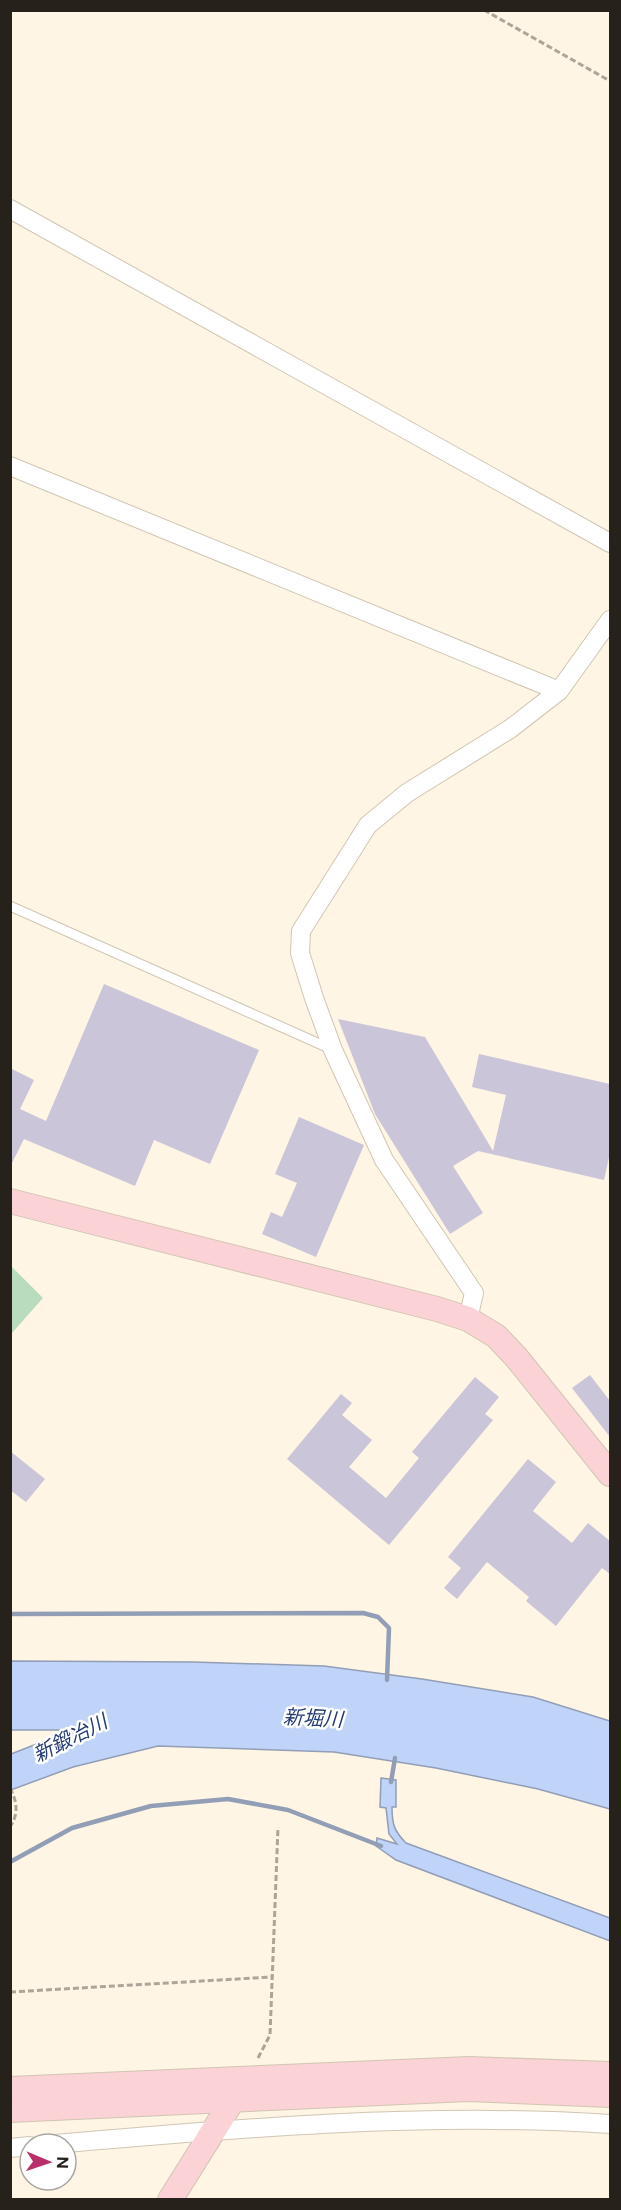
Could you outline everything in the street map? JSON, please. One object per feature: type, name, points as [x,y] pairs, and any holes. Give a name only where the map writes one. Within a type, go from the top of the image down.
[{"type":"street","points":[[10,208],[610,543]]},
{"type":"street","points":[[10,466],[559,691]]},
{"type":"street","points":[[468,1320],[474,1293],[384,1160],[333,1050],[300,953],[301,931],[368,825],[407,793],[510,729],[559,691],[610,620]]},
{"type":"street","points":[[10,1201],[437,1309],[468,1320],[496,1336],[509,1350],[610,1474]]},
{"type":"street","points":[[10,2089],[469,2069],[610,2074]]},
{"type":"street","points":[[170,2199],[247,2078]]},
{"type":"street","points":[[10,2110],[468,2089],[610,2095]]},
{"type":"street","points":[[78,2142],[214,2131],[472,2119],[610,2124]]},
{"type":"lane","points":[[10,906],[333,1050]]},
{"type":"path","points":[[484,10],[610,81]]},
{"type":"path","points":[[10,1788],[17,1802],[13,1824],[10,1827]]},
{"type":"path","points":[[247,2078],[270,2035],[278,1827]]},
{"type":"path","points":[[10,1992],[272,1977]]},
{"type":"green space","points":[[10,1265],[43,1298],[11,1334],[10,1334]]},
{"type":"water","points":[[11,1661],[193,1662],[324,1666],[533,1697],[610,1721],[610,1809],[538,1789],[436,1768],[334,1752],[158,1746],[73,1767],[11,1790],[11,1754],[67,1732],[66,1730],[11,1730]]},
{"type":"water","points":[[381,1778],[396,1780],[396,1807],[392,1807],[392,1818],[396,1831],[406,1843],[610,1918],[610,1941],[396,1860],[376,1846],[377,1838],[397,1844],[389,1834],[386,1808],[380,1807]]},
{"type":"building","points":[[104,984],[259,1050],[210,1164],[154,1140],[135,1186],[24,1139],[10,1167],[10,1068],[34,1080],[20,1109],[46,1121]]},
{"type":"building","points":[[338,1019],[425,1037],[493,1151],[506,1095],[472,1087],[479,1054],[610,1084],[610,1153],[604,1180],[478,1151],[453,1166],[483,1213],[450,1234],[375,1114]]},
{"type":"building","points":[[299,1117],[364,1145],[316,1257],[262,1234],[271,1212],[282,1217],[297,1183],[275,1174]]},
{"type":"building","points":[[590,1375],[610,1401],[610,1437],[572,1388]]},
{"type":"building","points":[[475,1377],[499,1397],[485,1414],[493,1420],[389,1545],[287,1459],[341,1394],[352,1403],[342,1415],[372,1440],[349,1467],[386,1498],[419,1458],[412,1452]]},
{"type":"building","points":[[10,1451],[45,1479],[26,1502],[10,1490]]},
{"type":"building","points":[[528,1459],[556,1482],[533,1511],[572,1543],[588,1523],[610,1541],[610,1574],[602,1568],[556,1626],[526,1601],[529,1597],[487,1562],[457,1599],[444,1588],[461,1568],[448,1557]]},
{"type":"waterway","points":[[10,1614],[363,1613],[378,1617],[389,1628],[387,1680]]},
{"type":"waterway","points":[[391,1782],[395,1758]]},
{"type":"waterway","points":[[10,1862],[72,1828],[151,1806],[228,1799],[288,1810],[381,1846]]},
{"type":"water label","name":"新堀川","points":[[313,1718]]},
{"type":"water label","name":"新鍛冶川","points":[[70,1738]]}]
